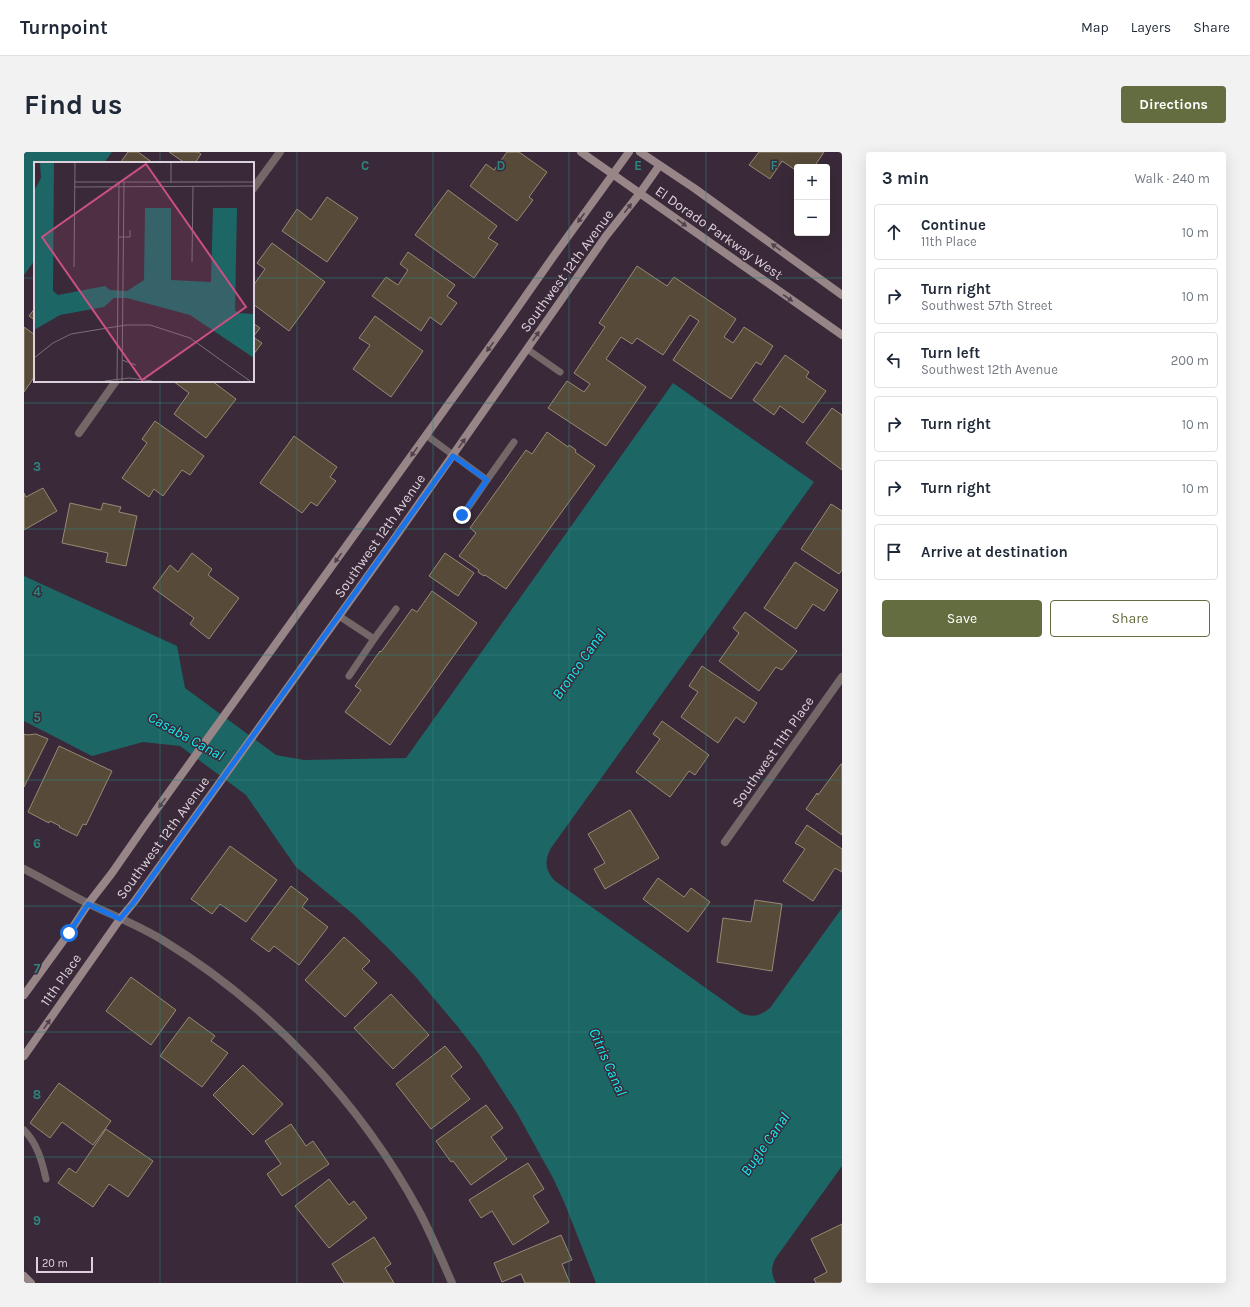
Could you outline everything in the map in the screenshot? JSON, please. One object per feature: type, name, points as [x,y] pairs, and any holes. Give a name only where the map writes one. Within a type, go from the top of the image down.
[{"type":"street","points":[[254,188],[280,152]]},
{"type":"street","name":"El Dorado Parkway West","points":[[581,152],[842,335]]},
{"type":"street","name":"Southwest 12th Avenue","points":[[88,904],[112,873],[628,152]]},
{"type":"street","name":"El Dorado Parkway West","points":[[640,152],[694,188],[842,295]]},
{"type":"street","name":"Southwest 12th Avenue","points":[[120,919],[134,902],[453,456],[606,236],[659,166]]},
{"type":"street","points":[[79,433],[115,382]]},
{"type":"street","name":"Southwest 11th Place","points":[[724,842],[842,677]]},
{"type":"street","points":[[24,869],[42,877],[88,904],[163,941],[225,983],[267,1019],[307,1058],[343,1098],[375,1142],[405,1187],[433,1240],[452,1283]]},
{"type":"street","name":"11th Place","points":[[24,995],[88,904]]},
{"type":"street","name":"11th Place","points":[[24,1056],[120,919]]},
{"type":"street","points":[[24,1276],[31,1283]]},
{"type":"lane","points":[[527,349],[560,372]]},
{"type":"lane","points":[[426,435],[487,480]]},
{"type":"lane","points":[[462,515],[514,442]]},
{"type":"lane","points":[[349,676],[396,609]]},
{"type":"lane","points":[[339,616],[374,640]]},
{"type":"lane","points":[[24,1130],[30,1136],[39,1153],[46,1179]]},
{"type":"water","points":[[24,152],[112,152],[105,162],[34,162],[34,261],[24,275]]},
{"type":"water","points":[[673,383],[814,482],[551,848],[547,857],[547,869],[555,881],[741,1013],[752,1016],[763,1013],[770,1008],[842,908],[842,1166],[775,1259],[772,1271],[776,1283],[596,1283],[565,1204],[553,1178],[517,1113],[479,1054],[415,976],[391,951],[353,914],[296,867],[246,795],[180,746],[143,742],[92,756],[24,721],[24,576],[177,646],[185,688],[276,755],[304,760],[406,758]]},
{"type":"building","points":[[128,152],[138,152],[152,162],[121,162]]},
{"type":"building","points":[[169,152],[198,152],[201,154],[196,162],[184,162]]},
{"type":"building","points":[[507,152],[519,152],[547,172],[529,197],[533,200],[517,221],[470,186],[486,164],[494,170]]},
{"type":"building","points":[[759,152],[824,152],[816,164],[794,164],[794,169],[782,161],[770,179],[749,165]]},
{"type":"building","points":[[448,190],[497,226],[488,238],[498,244],[474,278],[415,235]]},
{"type":"building","points":[[327,197],[358,218],[327,262],[282,231],[297,209],[311,220]]},
{"type":"building","points":[[272,243],[325,282],[289,331],[254,305],[254,285],[265,269],[257,263]]},
{"type":"building","points":[[408,252],[455,285],[447,296],[457,303],[441,325],[430,317],[421,331],[372,296],[386,277],[398,285],[408,270],[400,264]]},
{"type":"building","points":[[637,266],[667,286],[674,277],[736,319],[724,337],[733,343],[744,327],[773,346],[761,365],[756,362],[731,399],[673,360],[699,321],[690,315],[663,355],[637,338],[632,344],[621,337],[606,359],[646,387],[606,446],[548,408],[567,381],[584,392],[590,384],[574,373],[605,327],[599,323]]},
{"type":"building","points":[[34,309],[34,319],[29,316]]},
{"type":"building","points":[[375,316],[423,351],[391,397],[353,369],[370,345],[359,338]]},
{"type":"building","points":[[254,324],[260,328],[254,336]]},
{"type":"building","points":[[24,327],[34,334],[34,377],[24,392]]},
{"type":"building","points":[[254,338],[262,343],[254,354]]},
{"type":"building","points":[[785,355],[809,372],[806,377],[826,391],[803,423],[780,406],[774,415],[753,400]]},
{"type":"building","points":[[174,382],[213,382],[236,399],[206,438],[174,414],[189,393]]},
{"type":"building","points":[[832,408],[842,415],[842,470],[806,443]]},
{"type":"building","points":[[155,421],[204,456],[190,475],[182,470],[163,496],[154,489],[149,497],[122,478],[147,443],[142,439]]},
{"type":"building","points":[[547,432],[568,447],[569,445],[576,450],[575,452],[595,466],[506,589],[478,572],[479,570],[459,556],[476,533],[470,528],[526,450],[532,454]]},
{"type":"building","points":[[294,436],[337,467],[330,477],[336,481],[317,506],[311,502],[302,513],[260,483]]},
{"type":"building","points":[[43,488],[57,511],[24,530],[24,493],[26,497]]},
{"type":"building","points":[[70,503],[101,510],[103,503],[121,507],[119,512],[137,516],[126,566],[106,562],[108,553],[62,543]]},
{"type":"building","points":[[831,504],[842,511],[842,570],[839,574],[801,549]]},
{"type":"building","points":[[192,553],[212,569],[208,575],[239,598],[209,639],[190,624],[194,618],[153,588],[170,565],[178,572]]},
{"type":"building","points":[[445,553],[474,573],[458,596],[429,576]]},
{"type":"building","points":[[795,562],[838,590],[824,611],[813,604],[796,629],[764,608]]},
{"type":"building","points":[[432,591],[477,623],[390,745],[345,712],[361,690],[355,686],[380,651],[381,652],[412,609],[417,612]]},
{"type":"building","points":[[745,612],[797,651],[782,670],[776,667],[759,691],[719,661],[739,633],[733,628]]},
{"type":"building","points":[[702,666],[757,703],[744,723],[736,717],[718,743],[681,717],[698,692],[689,686]]},
{"type":"building","points":[[662,721],[709,755],[695,775],[689,771],[670,797],[636,772],[660,739],[653,734]]},
{"type":"building","points":[[24,734],[36,734],[48,739],[24,787]]},
{"type":"building","points":[[59,746],[112,771],[86,825],[83,824],[77,836],[50,821],[49,823],[28,812]]},
{"type":"building","points":[[842,764],[842,835],[806,809]]},
{"type":"building","points":[[630,810],[659,858],[605,889],[594,869],[605,863],[588,834]]},
{"type":"building","points":[[807,825],[842,849],[842,872],[835,868],[813,901],[783,881],[805,849],[795,843]]},
{"type":"building","points":[[230,846],[277,880],[246,922],[220,904],[212,914],[191,899]]},
{"type":"building","points":[[658,878],[684,897],[691,888],[710,902],[688,932],[643,899]]},
{"type":"building","points":[[291,886],[308,899],[302,907],[328,927],[299,965],[274,946],[269,952],[251,939]]},
{"type":"building","points":[[755,900],[782,904],[772,971],[717,962],[723,918],[751,922]]},
{"type":"building","points":[[344,937],[370,961],[362,969],[377,983],[345,1017],[305,980]]},
{"type":"building","points":[[131,977],[176,1010],[151,1045],[106,1011]]},
{"type":"building","points":[[391,994],[429,1035],[393,1069],[354,1028]]},
{"type":"building","points":[[189,1017],[215,1036],[211,1041],[228,1053],[202,1087],[160,1056]]},
{"type":"building","points":[[445,1046],[462,1067],[451,1076],[470,1099],[431,1129],[396,1084]]},
{"type":"building","points":[[243,1065],[283,1104],[253,1135],[213,1095]]},
{"type":"building","points":[[59,1083],[111,1121],[93,1145],[62,1122],[50,1138],[30,1123]]},
{"type":"building","points":[[486,1105],[503,1128],[491,1137],[507,1159],[471,1185],[453,1161],[451,1162],[436,1141]]},
{"type":"building","points":[[291,1124],[306,1146],[313,1141],[329,1164],[282,1196],[267,1174],[281,1164],[265,1141]]},
{"type":"building","points":[[106,1129],[153,1161],[128,1197],[109,1184],[93,1207],[58,1183],[69,1168],[76,1173]]},
{"type":"building","points":[[528,1163],[544,1189],[533,1196],[549,1222],[513,1245],[492,1211],[481,1218],[469,1200]]},
{"type":"building","points":[[329,1179],[349,1205],[354,1201],[367,1218],[329,1248],[295,1206]]},
{"type":"building","points":[[842,1224],[842,1283],[816,1283],[814,1279],[827,1272],[811,1239]]},
{"type":"building","points":[[561,1235],[572,1260],[562,1264],[570,1283],[525,1283],[521,1274],[502,1282],[494,1263]]},
{"type":"building","points":[[374,1237],[391,1264],[385,1268],[394,1283],[344,1283],[332,1264]]},
{"type":"route","points":[[69,933],[88,904],[120,919],[134,902],[453,456],[487,480],[462,515]]},
{"type":"water label","name":"Bronco Canal","points":[[579,664]]},
{"type":"water label","name":"Casaba Canal","points":[[186,736]]},
{"type":"water label","name":"Citris Canal","points":[[608,1062]]},
{"type":"water label","name":"Bugle Canal","points":[[765,1144]]}]
